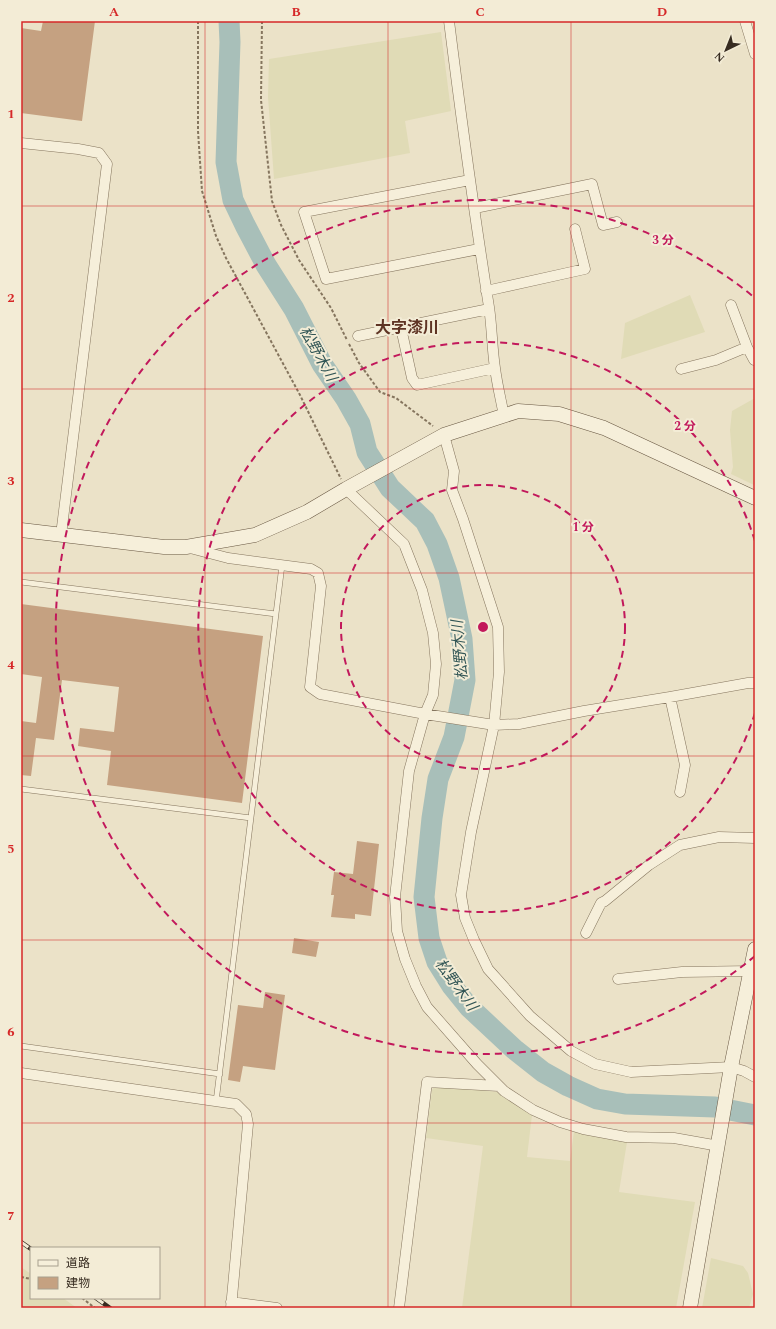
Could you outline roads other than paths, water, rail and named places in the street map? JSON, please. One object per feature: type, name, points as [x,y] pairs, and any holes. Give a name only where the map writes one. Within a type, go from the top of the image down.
[{"type":"street","points":[[449,21],[475,208],[479,249],[489,309],[495,368],[504,416]]},
{"type":"street","points":[[745,21],[755,54]]},
{"type":"street","points":[[21,143],[78,149],[99,153],[107,164],[61,535]]},
{"type":"street","points":[[470,180],[304,212],[326,279],[479,249]]},
{"type":"street","points":[[475,208],[592,184],[603,225],[617,222]]},
{"type":"street","points":[[486,291],[585,269],[575,229]]},
{"type":"street","points":[[731,305],[747,347],[754,360],[755,359]]},
{"type":"street","points":[[358,336],[489,309]]},
{"type":"street","points":[[401,328],[412,378],[417,385],[495,368]]},
{"type":"street","points":[[681,369],[716,360],[747,347]]},
{"type":"street","points":[[21,530],[164,547],[186,547],[255,535],[307,512],[439,438],[518,411],[559,414],[604,428],[755,498]]},
{"type":"street","points":[[439,438],[454,471],[452,490],[466,526],[498,627],[499,672],[494,725],[471,832],[461,895],[465,918],[488,969],[530,1016],[571,1051],[594,1064],[631,1072],[744,1071],[755,1077]]},
{"type":"street","points":[[348,488],[404,544],[422,590],[433,633],[436,664],[433,695],[409,772],[395,897],[397,931],[405,959],[416,986],[427,1007],[477,1064],[504,1091],[533,1110],[560,1122],[583,1129],[626,1137],[674,1138],[719,1142]]},
{"type":"street","points":[[186,547],[228,558],[311,569],[318,573],[321,586],[310,687],[320,694],[494,725],[519,724],[584,710],[755,682]]},
{"type":"street","points":[[670,697],[685,765],[680,792]]},
{"type":"street","points":[[586,933],[600,903],[611,896],[649,865],[680,845],[719,837],[755,838]]},
{"type":"street","points":[[690,1308],[731,1071],[755,949]]},
{"type":"street","points":[[618,979],[682,972],[751,971]]},
{"type":"street","points":[[21,1074],[236,1104],[246,1114],[248,1124],[231,1305],[277,1308]]},
{"type":"street","points":[[399,1308],[427,1082],[499,1086]]},
{"type":"lane","points":[[216,1102],[282,565]]},
{"type":"lane","points":[[21,582],[276,614]]},
{"type":"lane","points":[[21,789],[251,818]]},
{"type":"lane","points":[[21,1046],[220,1074]]},
{"type":"waterway","name":"松野木川","points":[[229,21],[230,42],[226,162],[233,200],[266,265],[294,309],[322,364],[346,399],[360,424],[367,452],[390,488],[425,521],[437,544],[449,578],[462,639],[465,680],[454,737],[438,779],[432,818],[424,897],[429,938],[437,962],[452,986],[469,1007],[514,1049],[543,1072],[568,1086],[597,1099],[625,1104],[715,1107],[755,1115]]},
{"type":"railway","points":[[21,1242],[30,1248]]},
{"type":"railway","points":[[97,1299],[110,1308]]},
{"type":"district","name":"大字漆川","points":[[407,328]]}]
